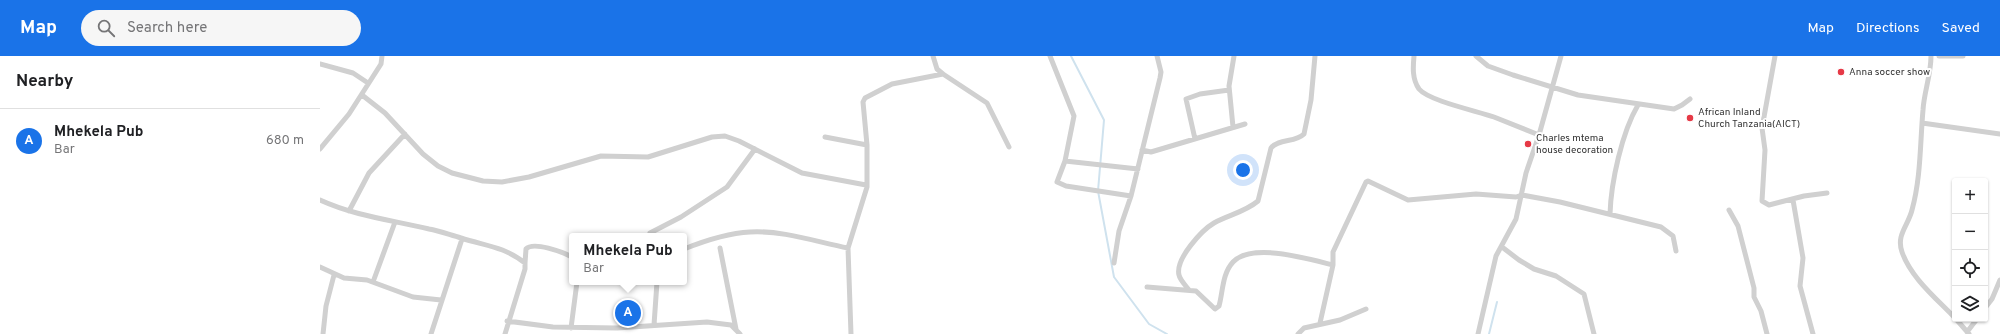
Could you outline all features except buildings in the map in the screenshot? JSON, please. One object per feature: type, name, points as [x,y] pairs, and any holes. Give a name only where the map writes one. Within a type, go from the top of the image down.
[{"type":"street","points":[[320,149],[340,127],[362,95],[381,64],[382,56]]},
{"type":"street","points":[[933,56],[937,69],[988,103],[1009,148]]},
{"type":"street","points":[[1050,56],[1074,116],[1065,161],[1057,180],[1059,184],[1131,196]]},
{"type":"street","points":[[1114,264],[1119,231],[1131,196],[1161,72],[1156,56]]},
{"type":"street","points":[[1233,127],[1229,90],[1234,56]]},
{"type":"street","points":[[1189,290],[1180,278],[1178,272],[1184,255],[1189,248],[1211,226],[1258,201],[1271,148],[1274,144],[1299,138],[1304,134],[1311,100],[1314,56]]},
{"type":"street","points":[[1414,56],[1413,72],[1415,82],[1420,90],[1440,100],[1492,116],[1539,135]]},
{"type":"street","points":[[1476,56],[1488,66],[1512,75],[1553,86],[1578,95],[1638,105],[1674,109],[1682,106],[1690,99]]},
{"type":"street","points":[[1478,334],[1496,256],[1516,220],[1526,173],[1539,135],[1560,56]]},
{"type":"street","points":[[1775,56],[1762,128],[1765,150],[1762,202],[1769,205],[1804,196],[1827,193]]},
{"type":"street","points":[[1931,56],[1929,78],[1923,109],[1920,174],[1912,212],[1902,230],[1900,242],[1902,253],[1910,270],[1952,316]]},
{"type":"street","points":[[1939,56],[1963,56]]},
{"type":"street","points":[[320,64],[353,73],[368,83]]},
{"type":"street","points":[[851,334],[848,248],[865,194],[866,185],[867,145],[862,106],[865,98],[892,84],[943,74]]},
{"type":"street","points":[[1195,139],[1186,99],[1200,94],[1229,90]]},
{"type":"street","points":[[362,95],[385,113],[423,154],[443,169],[471,178],[495,182],[530,177],[601,156],[648,157],[712,137],[731,138],[802,173],[866,185]]},
{"type":"street","points":[[1610,214],[1610,195],[1622,146],[1631,116],[1638,105]]},
{"type":"street","points":[[1922,123],[2000,134]]},
{"type":"street","points":[[1142,150],[1151,152],[1245,124]]},
{"type":"street","points":[[350,211],[358,191],[369,172],[405,134]]},
{"type":"street","points":[[825,137],[867,145]]},
{"type":"street","points":[[650,233],[681,217],[726,187],[755,149]]},
{"type":"street","points":[[1065,161],[1138,169]]},
{"type":"street","points":[[1320,324],[1332,265],[1333,252],[1366,182],[1368,181],[1408,200],[1476,194],[1516,197],[1522,195],[1610,214],[1661,227],[1673,236],[1676,251]]},
{"type":"street","points":[[320,200],[379,220],[430,229],[462,239],[504,249],[513,253],[525,263]]},
{"type":"street","points":[[1793,200],[1804,258],[1800,286],[1813,334]]},
{"type":"street","points":[[1729,210],[1738,226],[1754,288],[1754,297],[1760,306],[1767,334]]},
{"type":"street","points":[[373,282],[395,222]]},
{"type":"street","points":[[687,248],[740,233],[758,232],[848,248]]},
{"type":"street","points":[[431,334],[462,239]]},
{"type":"street","points":[[505,334],[507,321],[522,279],[526,248],[529,246],[542,246],[569,256]]},
{"type":"street","points":[[1502,247],[1534,269],[1556,276],[1584,294],[1594,334]]},
{"type":"street","points":[[720,248],[736,329]]},
{"type":"street","points":[[1147,287],[1198,292],[1212,308],[1217,309],[1220,303],[1224,281],[1232,263],[1249,254],[1274,253],[1332,265]]},
{"type":"street","points":[[320,267],[334,275],[347,279],[367,280],[413,297],[441,300]]},
{"type":"street","points":[[323,334],[326,306],[334,275]]},
{"type":"street","points":[[1988,304],[1992,299],[2000,280]]},
{"type":"street","points":[[571,328],[577,285]]},
{"type":"street","points":[[654,325],[657,285]]},
{"type":"street","points":[[1298,334],[1304,328],[1344,319],[1366,308]]},
{"type":"street","points":[[507,321],[571,328],[645,327],[654,325],[707,322],[725,323],[736,329],[740,334]]},
{"type":"street","points":[[1958,322],[1968,333],[1974,322]]},
{"type":"street","points":[[645,327],[646,334]]},
{"type":"waterway","points":[[1071,56],[1104,120],[1098,191],[1114,277],[1149,324],[1167,334]]},
{"type":"waterway","points":[[1489,334],[1497,302]]},
{"type":"place","name":"Anna soccer show","points":[[1841,72]]},
{"type":"place","name":"African Inland Church Tanzania(AICT)","points":[[1690,118]]},
{"type":"place","name":"Charles mtema house decoration","points":[[1528,144]]},
{"type":"place","name":"Mhekela Pub","points":[[628,313]]}]
